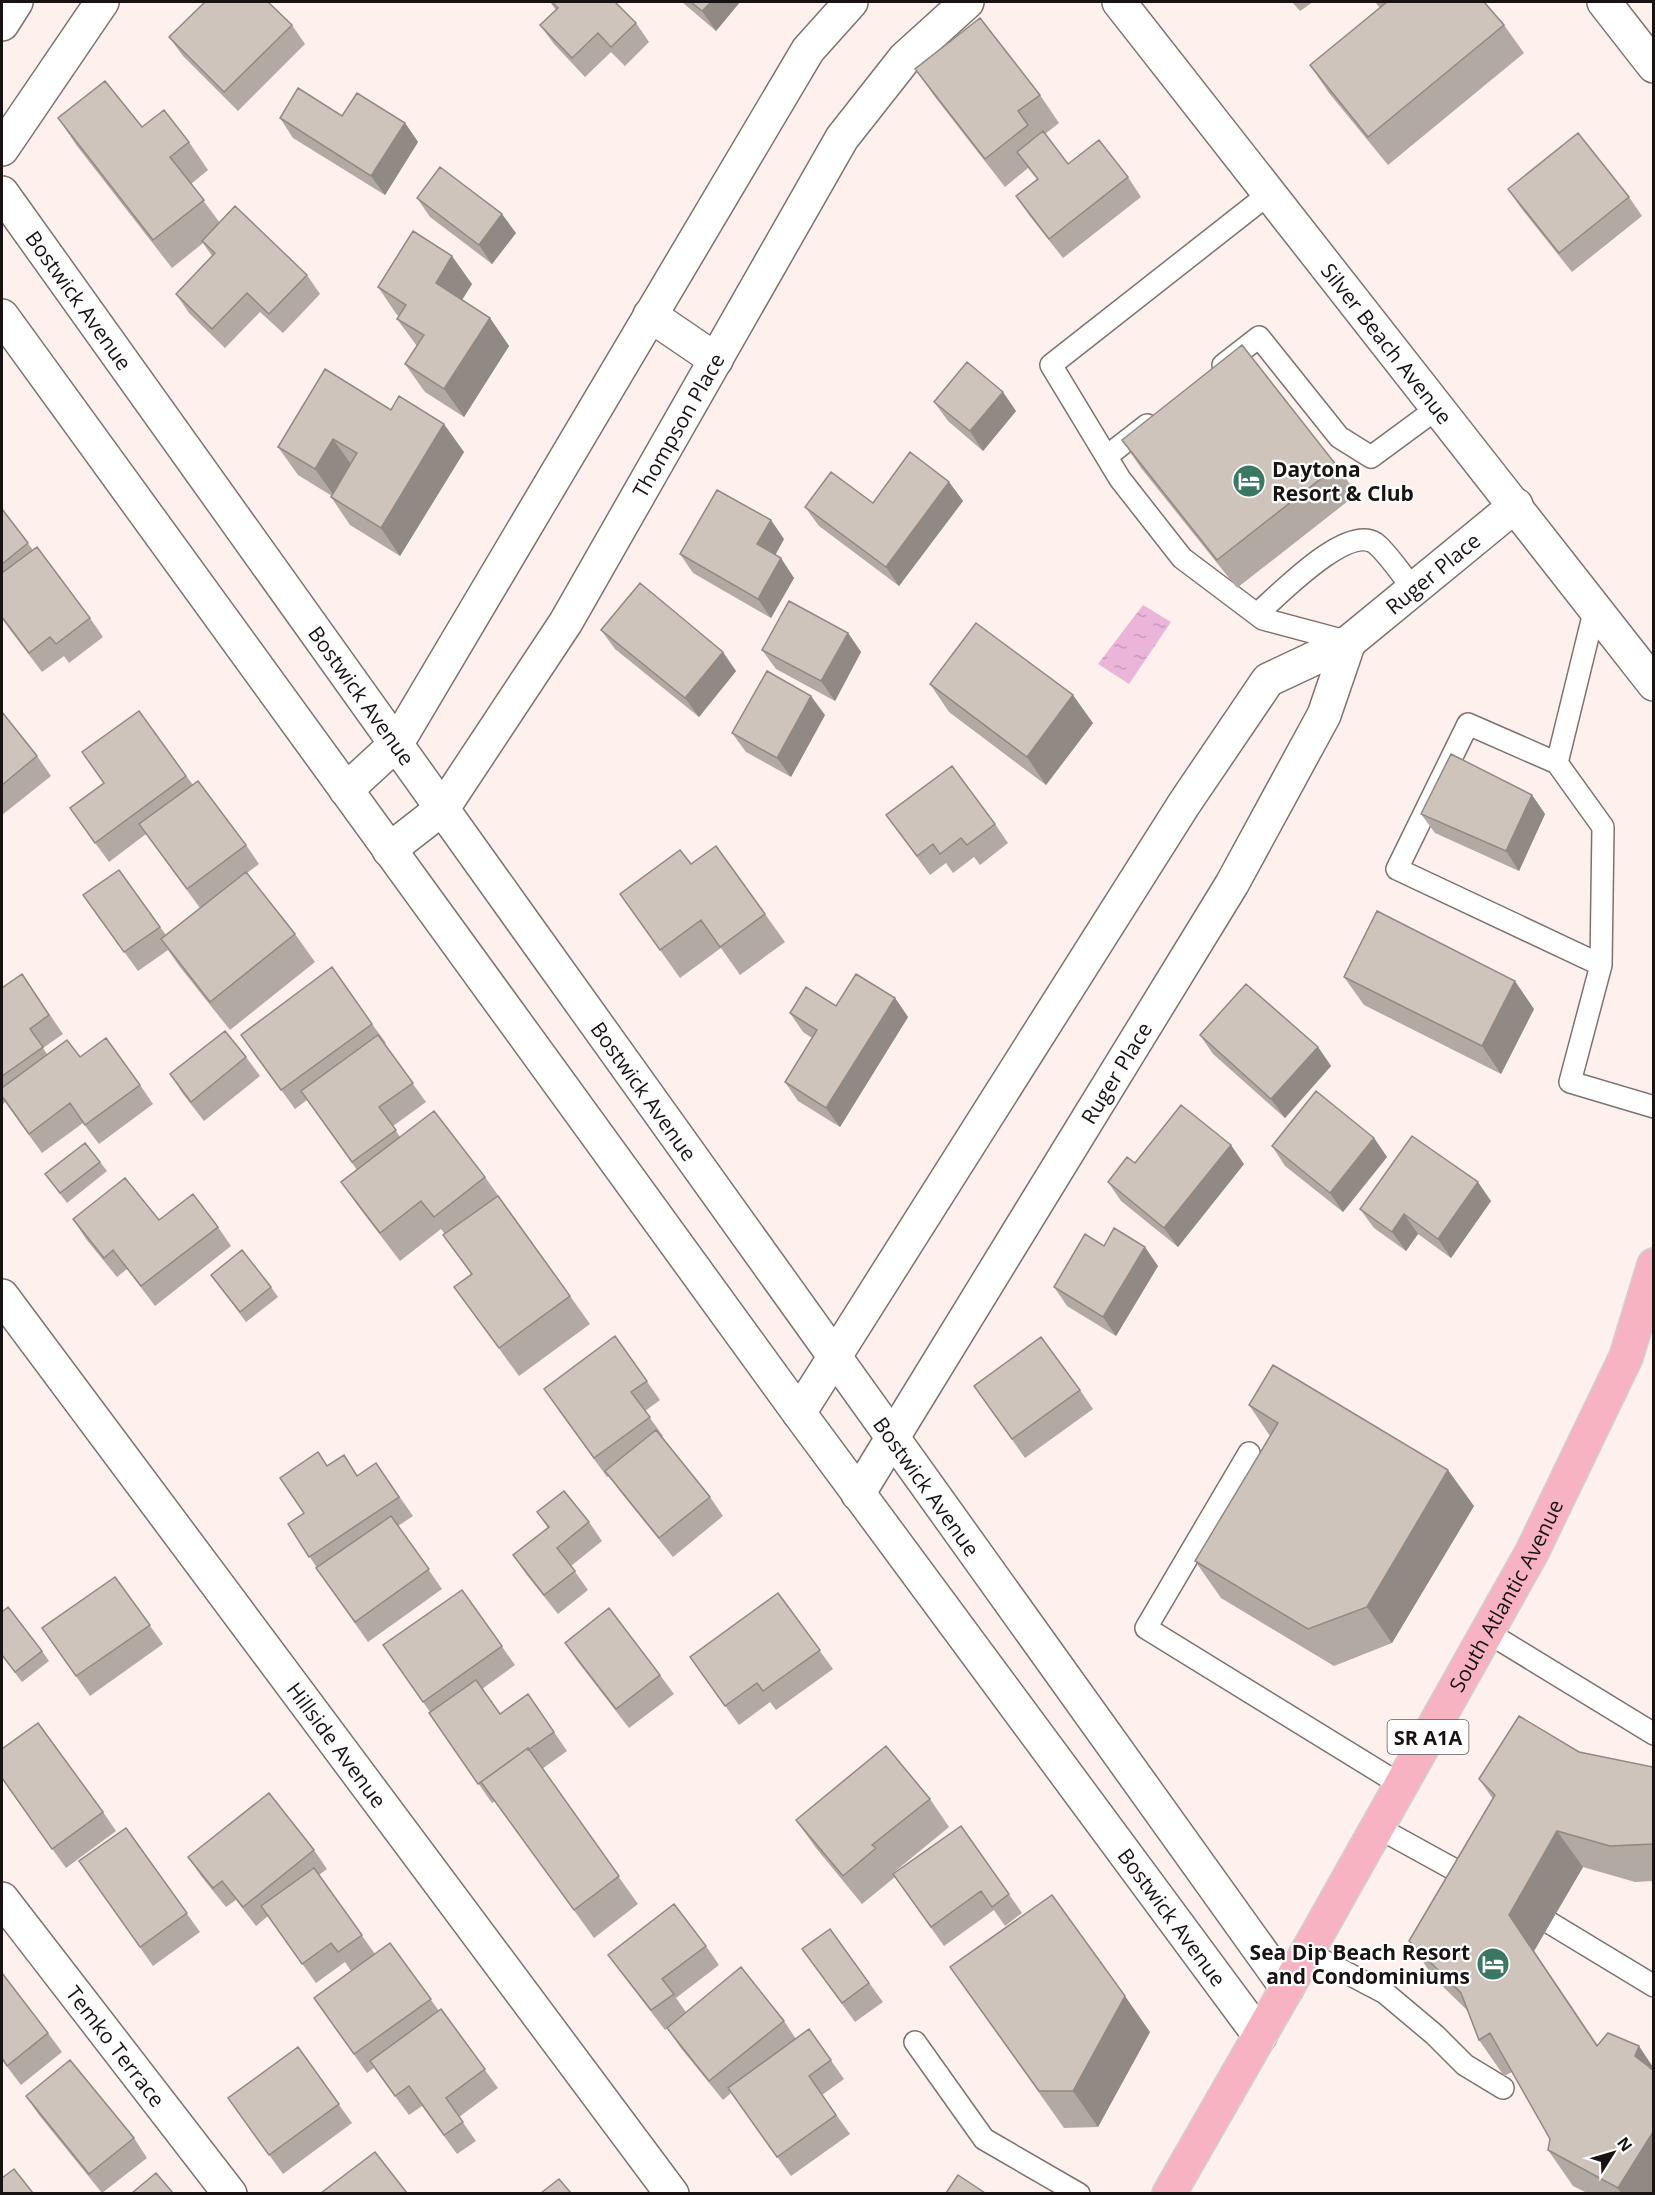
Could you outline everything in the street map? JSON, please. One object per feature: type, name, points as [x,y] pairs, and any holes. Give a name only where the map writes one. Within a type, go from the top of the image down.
[{"type":"main road","name":"South Atlantic Avenue","points":[[1168,2193],[1260,2036],[1532,1552],[1626,1357],[1653,1265]]},
{"type":"street","points":[[2,24],[16,2]]},
{"type":"street","points":[[2,149],[102,2]]},
{"type":"street","points":[[346,790],[397,743],[808,50],[851,2]]},
{"type":"street","name":"Thompson Place","points":[[389,850],[443,808],[566,622],[842,138],[905,58],[968,2]]},
{"type":"street","name":"Silver Beach Avenue","points":[[1119,2],[1516,505],[1653,684]]},
{"type":"street","points":[[1604,2],[1653,66]]},
{"type":"street","name":"Bostwick Avenue","points":[[2,193],[397,743],[891,1440],[1287,1988]]},
{"type":"street","points":[[650,315],[716,360]]},
{"type":"street","name":"Bostwick Avenue","points":[[2,316],[858,1494],[1260,2036]]},
{"type":"street","name":"Ruger Place","points":[[799,1413],[1184,804],[1268,680],[1349,642],[1516,505]]},
{"type":"street","name":"Ruger Place","points":[[858,1494],[1232,884],[1323,715],[1349,642]]},
{"type":"street","name":"Hillside Avenue","points":[[2,1296],[672,2193]]},
{"type":"street","name":"Temko Terrace","points":[[2,1899],[230,2193]]},
{"type":"lane","points":[[1269,193],[1051,365],[1120,479],[1182,558],[1263,618],[1349,642]]},
{"type":"lane","points":[[1205,379],[1259,337],[1339,437],[1371,457],[1439,407]]},
{"type":"lane","points":[[1107,456],[1161,414]]},
{"type":"lane","points":[[1257,614],[1337,547],[1358,539],[1374,542],[1414,589]]},
{"type":"lane","points":[[1557,763],[1595,608]]},
{"type":"lane","points":[[1601,965],[1397,869],[1468,724],[1557,763],[1603,827],[1601,965],[1570,1082],[1653,1107]]},
{"type":"lane","points":[[1626,1357],[1653,1323]]},
{"type":"lane","points":[[1249,1453],[1146,1628],[1401,1785]]},
{"type":"lane","points":[[1487,1632],[1653,1734]]},
{"type":"lane","points":[[1377,1827],[1488,1888]]},
{"type":"lane","points":[[1550,1923],[1653,1986]]},
{"type":"lane","points":[[1307,1952],[1385,1993],[1466,2065],[1503,2088]]},
{"type":"lane","points":[[915,2042],[984,2139],[1078,2193]]},
{"type":"water","points":[[1143,605],[1171,622],[1129,684],[1098,664]]},
{"type":"building","points":[[205,2],[268,2],[292,25],[224,92],[169,37]]},
{"type":"building","points":[[552,2],[615,2],[636,23],[611,47],[598,33],[572,58],[540,25],[558,8]]},
{"type":"building","points":[[691,2],[711,2],[702,11]]},
{"type":"building","points":[[1387,2],[1484,2],[1504,25],[1368,137],[1310,65]]},
{"type":"building","points":[[980,18],[1040,95],[1018,111],[1028,125],[985,159],[915,69]]},
{"type":"building","points":[[105,81],[142,127],[164,110],[189,142],[170,157],[204,200],[153,240],[58,118]]},
{"type":"building","points":[[298,88],[342,116],[357,93],[405,123],[371,176],[280,118]]},
{"type":"building","points":[[1043,131],[1068,164],[1099,140],[1128,177],[1049,239],[1016,196],[1038,179],[1017,152]]},
{"type":"building","points":[[1578,133],[1629,197],[1559,253],[1508,189]]},
{"type":"building","points":[[440,167],[502,214],[479,245],[417,198]]},
{"type":"building","points":[[235,206],[307,275],[269,314],[247,293],[212,329],[176,294],[215,253],[202,241]]},
{"type":"building","points":[[413,231],[452,256],[436,283],[490,318],[444,389],[405,364],[424,335],[397,319],[406,305],[378,287]]},
{"type":"building","name":"Daytona Resort & Club","points":[[1242,345],[1337,466],[1217,560],[1122,440]]},
{"type":"building","points":[[967,362],[1003,392],[970,431],[934,402]]},
{"type":"building","points":[[325,369],[391,410],[399,396],[444,424],[381,528],[331,497],[357,453],[333,439],[315,469],[278,447]]},
{"type":"building","points":[[910,452],[949,482],[886,567],[805,507],[831,472],[873,503]]},
{"type":"building","points":[[717,490],[771,520],[757,544],[781,558],[758,599],[680,554]]},
{"type":"building","points":[[2,509],[28,543],[2,564]]},
{"type":"building","points":[[37,547],[90,618],[56,644],[50,637],[29,653],[2,617],[2,573]]},
{"type":"building","points":[[640,583],[723,652],[685,698],[601,630]]},
{"type":"building","points":[[789,601],[848,633],[821,681],[762,650]]},
{"type":"building","points":[[976,623],[1073,695],[1027,757],[930,684]]},
{"type":"building","points":[[767,671],[811,696],[777,758],[732,733]]},
{"type":"building","points":[[139,711],[186,776],[95,843],[70,808],[104,783],[82,752]]},
{"type":"building","points":[[2,712],[37,756],[2,785]]},
{"type":"building","points":[[1451,754],[1532,795],[1506,851],[1421,814]]},
{"type":"building","points":[[952,766],[995,824],[967,845],[961,838],[940,854],[933,844],[917,856],[886,815]]},
{"type":"building","points":[[198,781],[246,845],[187,889],[139,824]]},
{"type":"building","points":[[716,846],[765,914],[720,947],[701,920],[660,950],[620,894],[680,850],[691,864]]},
{"type":"building","points":[[119,870],[160,927],[124,952],[83,895]]},
{"type":"building","points":[[246,872],[295,934],[210,1002],[161,939]]},
{"type":"building","points":[[1377,911],[1515,981],[1482,1046],[1344,977]]},
{"type":"building","points":[[332,967],[372,1024],[281,1090],[241,1035]]},
{"type":"building","points":[[22,974],[49,1015],[30,1029],[43,1047],[2,1076],[2,988]]},
{"type":"building","points":[[856,974],[895,998],[826,1108],[785,1082],[817,1030],[790,1013],[806,987],[836,1006]]},
{"type":"building","points":[[1246,984],[1318,1047],[1271,1099],[1200,1035]]},
{"type":"building","points":[[225,1031],[246,1057],[191,1102],[170,1074]]},
{"type":"building","points":[[378,1035],[413,1083],[379,1107],[396,1130],[352,1162],[301,1091]]},
{"type":"building","points":[[106,1038],[140,1085],[85,1125],[70,1103],[29,1134],[2,1096],[2,1088],[67,1040],[80,1057]]},
{"type":"building","points":[[1316,1091],[1374,1138],[1330,1193],[1272,1146]]},
{"type":"building","points":[[1181,1105],[1231,1145],[1164,1228],[1108,1182],[1127,1157],[1135,1163]]},
{"type":"building","points":[[434,1111],[485,1177],[434,1217],[421,1201],[380,1233],[341,1182]]},
{"type":"building","points":[[1412,1136],[1478,1182],[1438,1239],[1404,1214],[1392,1232],[1360,1209]]},
{"type":"building","points":[[85,1143],[100,1162],[60,1193],[45,1174]]},
{"type":"building","points":[[125,1178],[159,1220],[193,1194],[218,1227],[141,1286],[113,1250],[104,1258],[73,1219]]},
{"type":"building","points":[[498,1196],[570,1296],[499,1348],[454,1287],[472,1274],[443,1235]]},
{"type":"building","points":[[1114,1228],[1145,1247],[1103,1317],[1054,1287],[1085,1234],[1104,1246]]},
{"type":"building","points":[[242,1250],[271,1287],[240,1312],[211,1275]]},
{"type":"building","points":[[615,1336],[647,1381],[631,1392],[650,1417],[594,1458],[544,1389]]},
{"type":"building","points":[[1041,1337],[1080,1390],[1012,1439],[974,1386]]},
{"type":"building","points":[[1273,1365],[1448,1470],[1367,1607],[1308,1629],[1195,1561],[1278,1423],[1249,1405]]},
{"type":"building","points":[[656,1430],[710,1497],[659,1538],[605,1471]]},
{"type":"building","points":[[318,1452],[327,1466],[344,1455],[357,1476],[376,1463],[399,1497],[309,1557],[288,1524],[304,1513],[280,1478]]},
{"type":"building","points":[[564,1491],[589,1522],[557,1548],[575,1571],[544,1595],[513,1555],[549,1527],[537,1512]]},
{"type":"building","points":[[391,1516],[429,1569],[355,1622],[316,1568]]},
{"type":"building","points":[[115,1577],[150,1625],[76,1676],[42,1628]]},
{"type":"building","points":[[462,1590],[502,1646],[423,1702],[383,1645]]},
{"type":"building","points":[[778,1593],[820,1650],[763,1691],[757,1683],[725,1706],[690,1657]]},
{"type":"building","points":[[8,1607],[42,1651],[15,1672],[2,1655],[2,1612]]},
{"type":"building","points":[[609,1608],[660,1675],[616,1709],[565,1643]]},
{"type":"building","points":[[476,1680],[500,1714],[528,1694],[554,1732],[478,1784],[429,1713]]},
{"type":"building","name":"Sea Dip Beach Resort and Condominiums","points":[[1519,1716],[1579,1752],[1653,1767],[1653,1844],[1610,1846],[1557,1831],[1509,1915],[1597,2046],[1608,2033],[1639,2046],[1635,2056],[1653,2070],[1653,2132],[1618,2188],[1548,2150],[1550,2139],[1490,2033],[1479,2040],[1461,1993],[1409,1941],[1495,1795],[1479,1779]]},
{"type":"building","points":[[38,1723],[103,1812],[52,1849],[2,1778],[2,1749]]},
{"type":"building","points":[[886,1746],[930,1799],[872,1845],[876,1848],[843,1876],[796,1820]]},
{"type":"building","points":[[528,1748],[619,1876],[574,1910],[481,1782]]},
{"type":"building","points":[[269,1793],[314,1850],[243,1907],[222,1881],[213,1888],[188,1857]]},
{"type":"building","points":[[961,1826],[1009,1894],[992,1907],[981,1891],[931,1927],[893,1874]]},
{"type":"building","points":[[126,1828],[187,1913],[140,1947],[79,1861]]},
{"type":"building","points":[[314,1868],[362,1935],[338,1952],[331,1943],[302,1964],[261,1906]]},
{"type":"building","points":[[1052,1895],[1125,1996],[1073,2091],[1039,2091],[950,1967]]},
{"type":"building","points":[[674,1904],[706,1946],[662,1979],[674,1994],[651,2010],[608,1955]]},
{"type":"building","points":[[830,1929],[869,1983],[842,2003],[802,1949]]},
{"type":"building","points":[[390,1943],[431,1999],[354,2054],[314,1998]]},
{"type":"building","points":[[741,1967],[784,2021],[709,2081],[667,2028]]},
{"type":"building","points":[[2,1973],[48,2033],[7,2066],[2,2058]]},
{"type":"building","points":[[441,2009],[485,2069],[446,2098],[463,2122],[444,2135],[409,2086],[395,2096],[370,2061]]},
{"type":"building","points":[[809,2029],[831,2060],[809,2076],[836,2115],[777,2157],[728,2088]]},
{"type":"building","points":[[298,2047],[339,2104],[269,2155],[228,2098]]},
{"type":"building","points":[[70,2060],[134,2138],[89,2174],[26,2096]]},
{"type":"building","points":[[375,2152],[407,2193],[321,2193]]},
{"type":"building","points":[[14,2169],[33,2193],[2,2193],[2,2178]]},
{"type":"building","points":[[156,2173],[173,2193],[132,2193]]},
{"type":"building","points":[[958,2175],[985,2193],[946,2193]]},
{"type":"building","points":[[559,2179],[571,2193],[541,2193]]},
{"type":"place","name":"Daytona Resort & Club","points":[[1249,481]]},
{"type":"place","name":"Sea Dip Beach Resort and Condominiums","points":[[1493,1964]]}]
